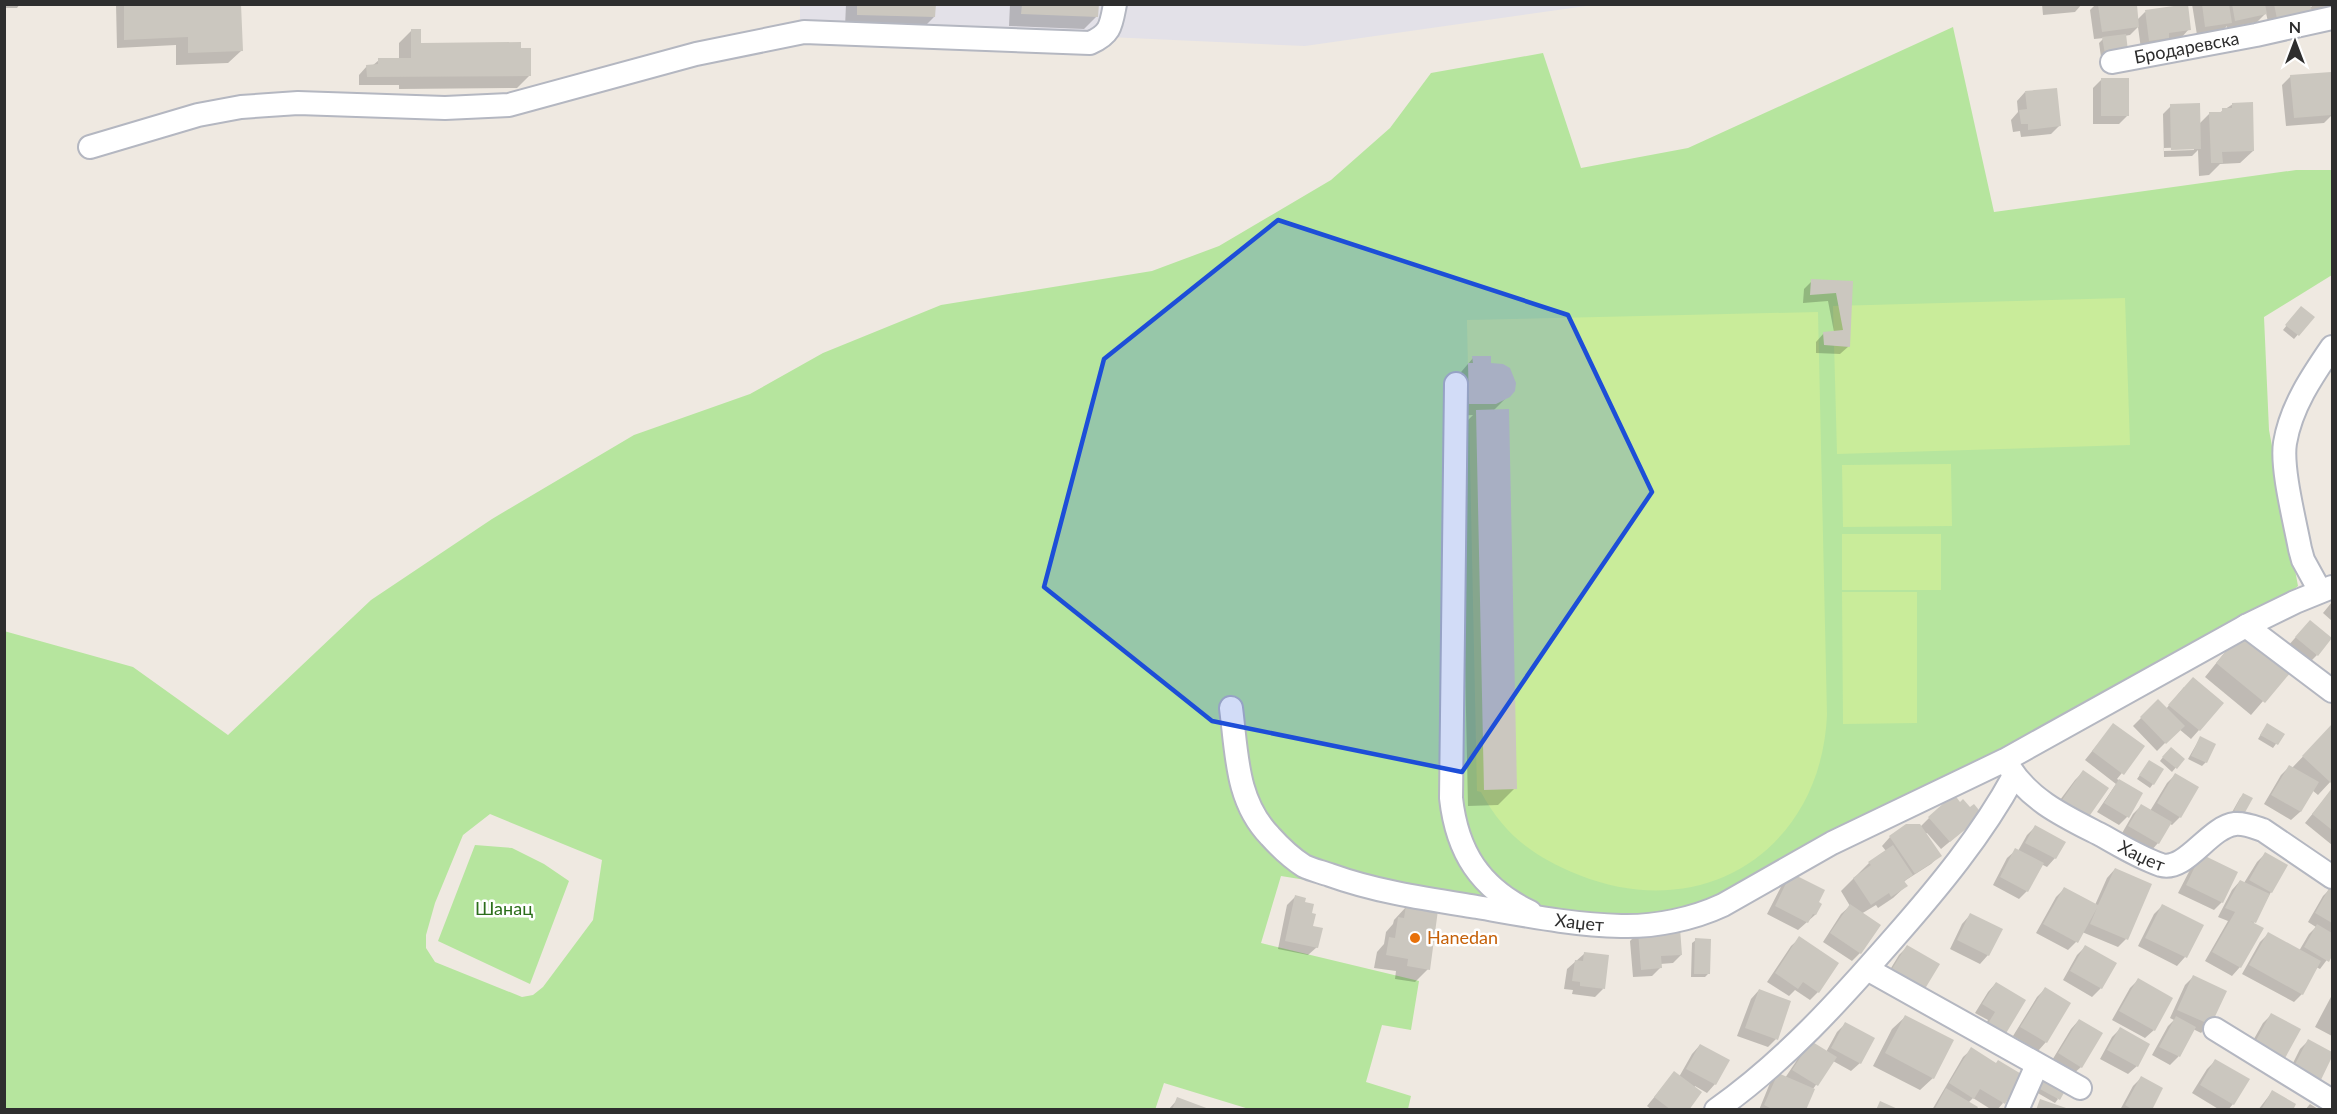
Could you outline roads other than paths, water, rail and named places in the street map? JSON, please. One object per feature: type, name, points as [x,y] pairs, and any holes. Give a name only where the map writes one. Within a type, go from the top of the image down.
[{"type":"street","points":[[90,147],[198,115],[241,107],[298,103],[445,108],[509,105],[696,54],[804,32],[1090,43],[1103,38],[1111,26],[1115,4]]},
{"type":"street","name":"Бродаревска","points":[[2112,62],[2332,18]]},
{"type":"street","points":[[2326,589],[2303,560],[2287,471],[2285,444],[2295,412],[2308,383],[2332,348]]},
{"type":"street","points":[[1456,384],[1451,798],[1454,821],[1461,845],[1482,876],[1506,898],[1542,918]]},
{"type":"street","name":"Хаџет","points":[[1232,708],[1240,784],[1248,806],[1269,836],[1304,866],[1360,886],[1542,918],[1621,926],[1664,923],[1708,912],[1832,843],[2010,768],[2246,626],[2326,589]]},
{"type":"street","points":[[2246,626],[2332,691]]},
{"type":"street","points":[[1716,1110],[1746,1089],[1788,1052],[1867,969],[1956,863],[2005,794],[2010,768]]},
{"type":"street","name":"Хаџет","points":[[2010,768],[2031,793],[2046,804],[2161,865],[2167,867],[2176,864],[2204,842],[2234,824],[2263,830],[2332,877]]},
{"type":"street","points":[[1867,969],[2080,1088]]},
{"type":"street","points":[[2215,1029],[2332,1101]]},
{"type":"street","points":[[2017,1110],[2037,1065]]},
{"type":"place","name":"Hanedan","points":[[1415,938]]},
{"type":"park label","name":"Шанац","points":[[504,909]]}]
